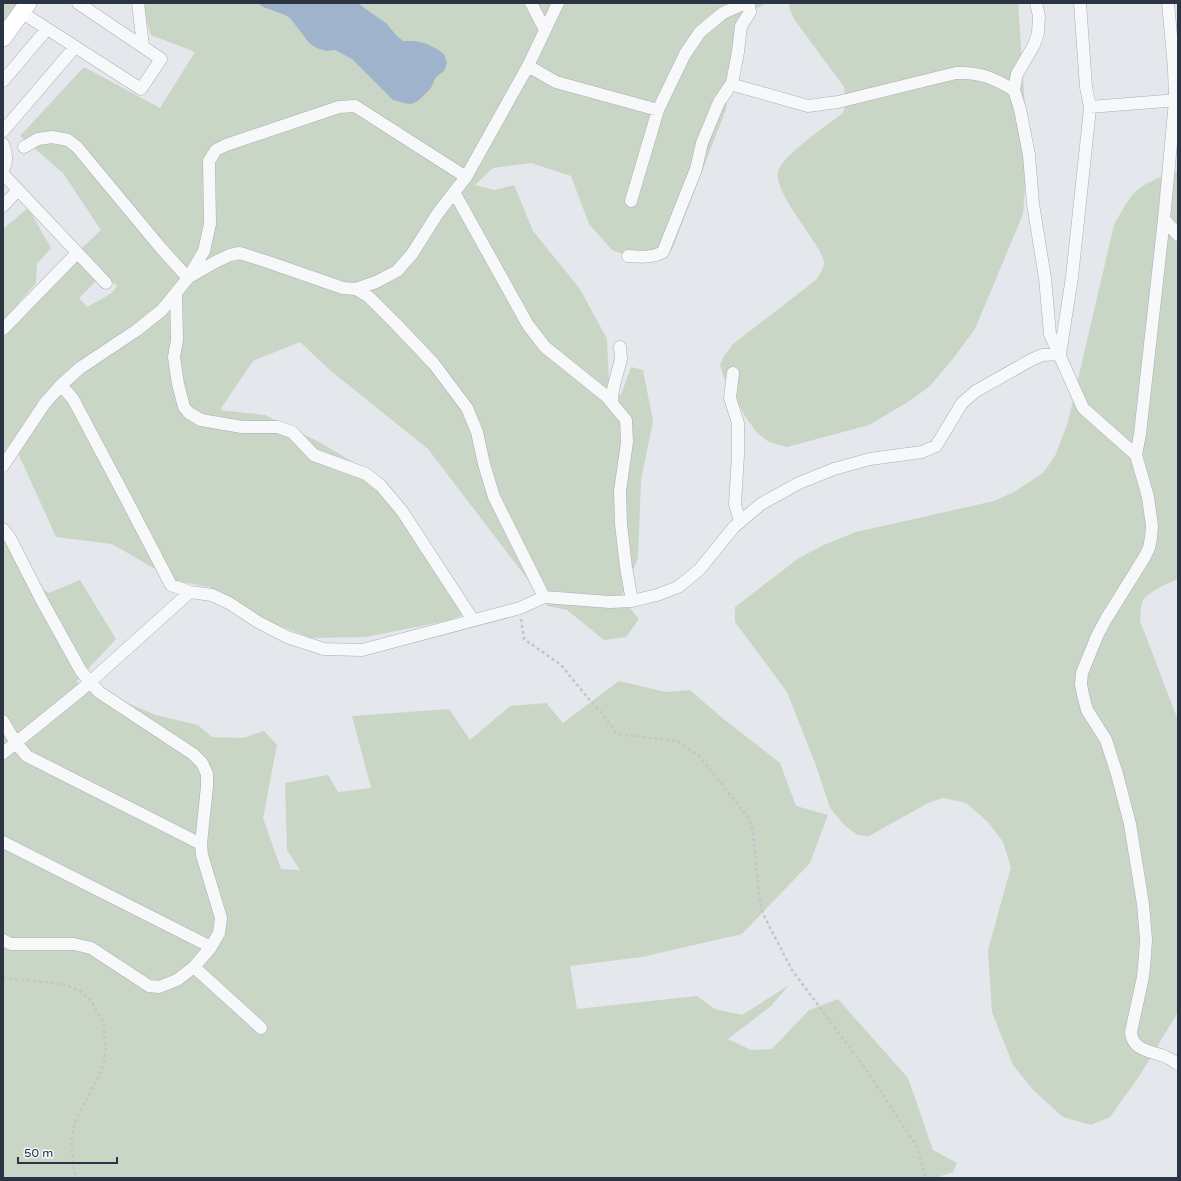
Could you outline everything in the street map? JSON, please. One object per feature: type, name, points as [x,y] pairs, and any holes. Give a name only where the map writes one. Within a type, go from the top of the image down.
[{"type":"street","points":[[3,38],[25,8],[47,29],[141,89],[161,59],[78,3]]},
{"type":"street","points":[[138,3],[143,46]]},
{"type":"street","points":[[531,3],[545,30]]},
{"type":"street","points":[[188,278],[217,261],[230,255],[240,253],[343,288],[356,289],[376,282],[397,271],[412,254],[438,213],[466,177],[528,66],[558,3]]},
{"type":"street","points":[[1036,3],[1039,16],[1038,34],[1034,45],[1017,74],[1014,90],[1020,109],[1029,154],[1033,204],[1045,278],[1050,334],[1060,354],[1082,408],[1136,455]]},
{"type":"street","points":[[1060,354],[1072,269],[1090,107],[1086,87],[1080,3]]},
{"type":"street","points":[[1168,3],[1176,103],[1140,434],[1136,455],[1148,497],[1152,526],[1151,538],[1144,558],[1100,630],[1082,673],[1081,684],[1082,695],[1088,710],[1106,740],[1117,774],[1130,824],[1143,904],[1146,939],[1145,956],[1143,977],[1131,1032],[1131,1039],[1142,1049],[1166,1057],[1178,1064]]},
{"type":"street","points":[[628,256],[656,256],[663,252],[696,169],[702,144],[719,102],[732,83],[741,26],[750,12],[749,6],[742,4],[723,13],[700,32],[685,54],[658,110],[631,201]]},
{"type":"street","points":[[3,81],[47,29]]},
{"type":"street","points":[[3,131],[75,47]]},
{"type":"street","points":[[528,66],[556,82],[658,110]]},
{"type":"street","points":[[732,83],[737,86],[808,106],[838,102],[956,73],[970,72],[993,78],[1014,90]]},
{"type":"street","points":[[1090,107],[1165,101],[1176,103]]},
{"type":"street","points":[[3,466],[45,404],[61,385],[80,368],[137,330],[162,310],[188,278],[204,251],[210,224],[209,161],[216,150],[226,145],[339,107],[354,106],[466,177]]},
{"type":"street","points":[[24,147],[38,139],[52,137],[68,140],[77,147],[160,247],[188,278]]},
{"type":"street","points":[[3,144],[6,155],[3,170]]},
{"type":"street","points":[[3,174],[106,283]]},
{"type":"street","points":[[3,206],[18,190]]},
{"type":"street","points":[[454,192],[528,325],[545,347],[606,396],[626,420],[627,442],[620,491],[621,524],[632,601]]},
{"type":"street","points":[[1164,219],[1178,235]]},
{"type":"street","points":[[3,329],[77,253]]},
{"type":"street","points":[[356,289],[369,297],[434,364],[467,408],[477,432],[484,464],[494,497],[544,597]]},
{"type":"street","points":[[176,293],[177,340],[174,358],[184,408],[189,413],[201,420],[242,427],[278,427],[292,432],[314,455],[366,474],[381,486],[402,511],[473,620]]},
{"type":"street","points":[[612,402],[613,389],[621,359],[620,347]]},
{"type":"street","points":[[61,385],[73,399],[171,585],[190,592],[212,595],[287,637],[324,649],[362,650],[520,608],[544,597],[610,602],[632,601],[657,595],[678,587],[699,570],[734,527],[761,504],[799,482],[834,469],[870,459],[922,452],[936,446],[962,403],[976,391],[1042,355],[1060,354]]},
{"type":"street","points":[[733,373],[730,398],[738,422],[738,455],[735,504],[740,522]]},
{"type":"street","points":[[3,530],[10,538],[41,599],[81,671],[90,683],[99,692],[193,754],[202,763],[207,774],[201,844],[202,855],[221,918],[219,933],[211,947],[194,967],[177,980],[159,987],[149,986],[91,948],[74,944],[11,944],[3,940]]},
{"type":"street","points":[[3,753],[90,683],[190,592]]},
{"type":"street","points":[[3,721],[16,743],[27,756],[201,844]]},
{"type":"street","points":[[3,842],[211,947]]},
{"type":"street","points":[[194,967],[260,1028]]},
{"type":"path","points":[[520,608],[524,639],[561,665],[568,672],[617,734],[677,741],[700,757],[750,820],[753,832],[758,895],[763,914],[792,970],[865,1068],[916,1145],[926,1178]]},
{"type":"path","points":[[3,978],[63,984],[80,991],[92,1002],[103,1022],[106,1049],[102,1070],[76,1119],[70,1140],[74,1171],[77,1178]]},
{"type":"green space","points":[[3,3],[24,3],[3,31]]},
{"type":"green space","points":[[146,3],[290,3],[403,47],[350,3],[767,3],[737,19],[726,109],[672,250],[639,260],[612,250],[589,224],[571,176],[531,163],[493,168],[475,185],[494,190],[514,185],[533,231],[580,289],[607,339],[609,385],[621,395],[631,367],[643,370],[653,421],[641,480],[638,558],[621,598],[639,619],[626,637],[604,640],[567,610],[548,606],[428,449],[331,371],[300,342],[253,361],[220,410],[265,415],[319,442],[384,480],[470,611],[451,620],[366,637],[311,638],[259,618],[209,587],[176,581],[112,544],[56,537],[18,453],[3,457],[3,334],[74,259],[98,279],[79,298],[87,307],[112,293],[117,286],[81,249],[101,230],[63,173],[20,136],[84,67],[160,108],[195,52],[151,35],[144,13]]},
{"type":"green space","points":[[789,3],[1018,3],[1028,151],[1023,214],[975,329],[952,360],[930,386],[908,402],[869,425],[787,447],[769,442],[757,433],[745,416],[724,378],[720,365],[724,356],[733,344],[816,280],[824,266],[824,261],[820,252],[787,201],[778,180],[778,172],[781,165],[796,149],[843,113],[846,103],[844,87],[794,19]]},
{"type":"green space","points":[[1178,171],[1178,579],[1155,590],[1144,599],[1141,607],[1140,621],[1178,720],[1178,1012],[1140,1075],[1110,1117],[1091,1125],[1063,1117],[1034,1091],[1013,1065],[992,1012],[988,950],[1011,867],[1003,842],[988,822],[966,803],[943,798],[928,803],[869,836],[858,835],[846,827],[830,808],[815,763],[787,692],[735,622],[735,607],[799,558],[826,544],[856,532],[994,501],[1014,492],[1043,473],[1055,456],[1068,422],[1114,225],[1134,193],[1158,178]]},
{"type":"green space","points":[[28,208],[51,248],[37,264],[36,283],[3,321],[3,229]]},
{"type":"green space","points":[[3,526],[22,576],[49,593],[80,580],[116,639],[76,682],[156,715],[198,725],[212,737],[243,738],[264,731],[277,745],[263,818],[281,869],[300,870],[287,850],[285,783],[328,775],[338,792],[371,788],[352,716],[449,709],[470,740],[510,706],[546,703],[563,723],[619,681],[666,692],[690,690],[721,717],[780,763],[796,806],[828,815],[810,863],[742,934],[642,957],[570,966],[577,1009],[697,996],[715,1009],[742,1015],[789,985],[771,1006],[728,1039],[751,1050],[772,1049],[809,1010],[838,999],[908,1078],[933,1150],[957,1163],[953,1172],[935,1178],[3,1178]]},
{"type":"water","points":[[258,3],[358,3],[386,23],[403,41],[415,41],[427,44],[437,49],[444,54],[447,63],[444,71],[436,77],[431,88],[418,101],[411,104],[393,100],[352,59],[335,50],[326,51],[310,44],[290,18],[263,7]]}]
